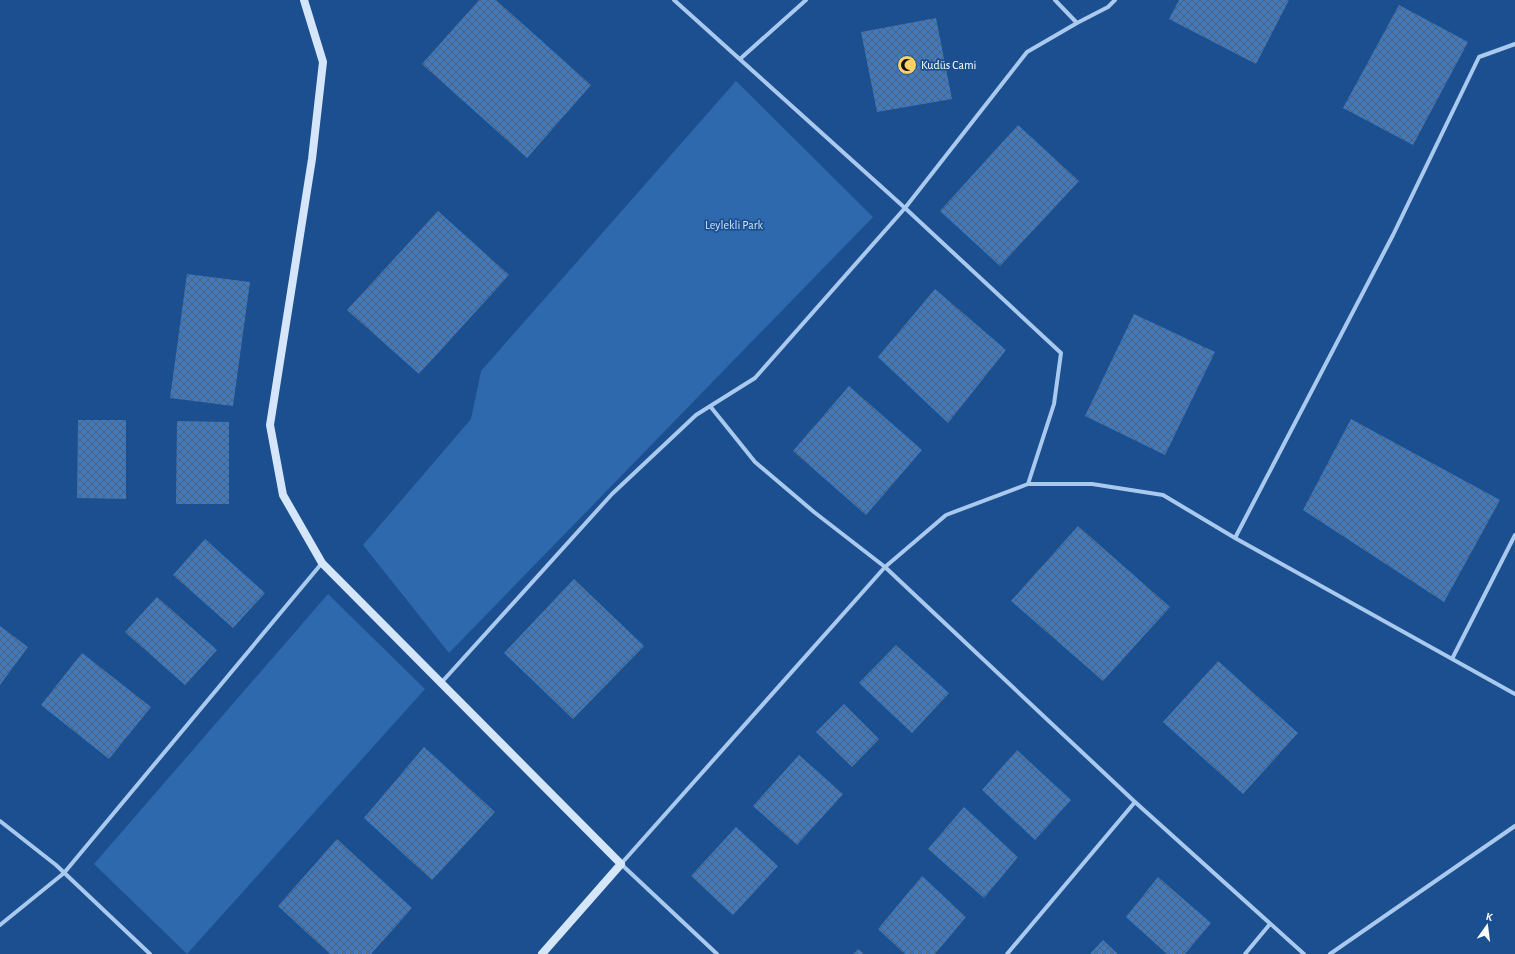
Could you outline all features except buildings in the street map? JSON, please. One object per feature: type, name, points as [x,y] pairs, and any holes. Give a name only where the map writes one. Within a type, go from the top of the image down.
[{"type":"street","points":[[304,0],[323,62],[312,158],[270,425],[283,495],[322,563],[621,864],[717,954]]},
{"type":"street","points":[[674,0],[905,208],[1061,353],[1054,404],[1028,484]]},
{"type":"street","points":[[740,59],[806,0]]},
{"type":"street","points":[[1055,0],[1077,23]]},
{"type":"street","points":[[441,683],[612,494],[696,415],[755,378],[905,208],[1027,52],[1077,23],[1108,8],[1114,0]]},
{"type":"street","points":[[1235,538],[1393,235],[1479,57],[1515,44]]},
{"type":"street","points":[[710,406],[755,462],[814,512],[885,567],[1135,802],[1304,954]]},
{"type":"street","points":[[542,954],[885,567],[946,515],[1028,484],[1092,484],[1163,495],[1235,538],[1515,694]]},
{"type":"street","points":[[1452,659],[1515,535]]},
{"type":"street","points":[[0,925],[64,873],[322,563]]},
{"type":"street","points":[[1007,954],[1135,802]]},
{"type":"street","points":[[0,821],[64,873],[150,954]]},
{"type":"street","points":[[1330,954],[1515,826]]},
{"type":"street","points":[[1244,954],[1270,924]]},
{"type":"green space","name":"Leylekli Park","points":[[736,81],[873,217],[449,653],[363,545],[471,419],[481,371]]},
{"type":"green space","points":[[328,594],[425,689],[187,954],[94,864]]},
{"type":"place","name":"Kudüs Cami","points":[[907,65]]}]
